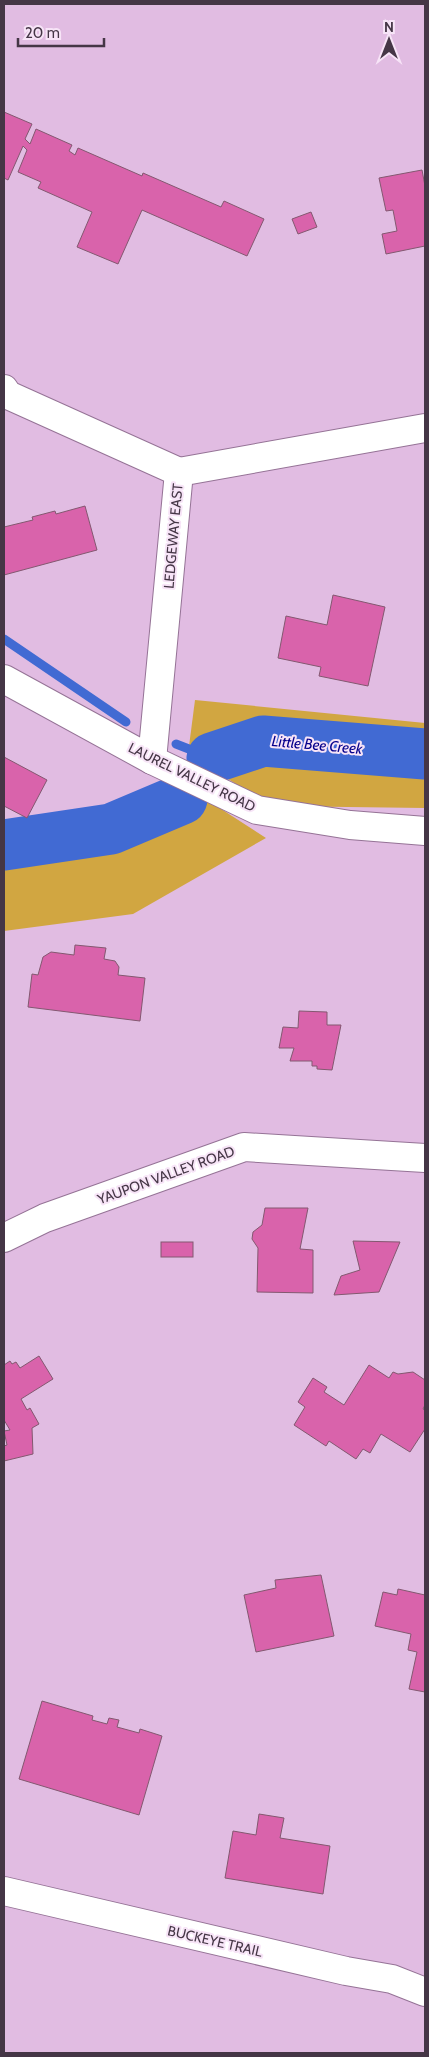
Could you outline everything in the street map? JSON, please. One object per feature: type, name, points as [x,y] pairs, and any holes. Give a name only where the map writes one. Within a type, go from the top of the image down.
[{"type":"street","points":[[4,389],[8,395],[179,472]]},
{"type":"street","name":"LEDGEWAY EAST","points":[[152,760],[179,472],[425,428]]},
{"type":"street","name":"LAUREL VALLEY ROAD","points":[[4,679],[152,760],[256,810],[350,825],[425,831]]},
{"type":"street","name":"YAUPON VALLEY ROAD","points":[[4,1238],[45,1218],[244,1147],[425,1158]]},
{"type":"street","name":"BUCKEYE TRAIL","points":[[4,1891],[346,1972],[392,1979],[425,1992]]},
{"type":"shaded area","points":[[195,700],[425,723],[425,808],[271,806],[188,754]]},
{"type":"shaded area","points":[[184,785],[266,838],[133,914],[4,931],[4,833],[167,809]]},
{"type":"building","points":[[4,112],[32,124],[25,139],[30,144],[36,129],[72,145],[69,151],[75,155],[78,148],[142,176],[143,173],[221,207],[224,201],[264,219],[247,256],[142,210],[118,264],[77,247],[92,212],[38,188],[41,182],[18,172],[27,150],[23,146],[8,180],[4,178]]},
{"type":"building","points":[[422,170],[425,186],[425,246],[386,254],[382,234],[397,231],[393,210],[386,211],[379,178]]},
{"type":"building","points":[[311,212],[317,227],[298,234],[292,219]]},
{"type":"building","points":[[85,506],[97,550],[4,575],[4,527],[33,520],[32,517],[55,511],[56,514]]},
{"type":"building","points":[[333,595],[385,607],[368,686],[319,676],[321,667],[278,658],[286,616],[327,625]]},
{"type":"building","points":[[4,757],[47,780],[27,818],[4,806]]},
{"type":"building","points":[[75,945],[106,948],[104,959],[115,961],[119,967],[118,975],[145,978],[140,1021],[28,1007],[32,974],[38,975],[43,957],[51,952],[74,955]]},
{"type":"building","points":[[299,1011],[327,1012],[327,1025],[341,1025],[332,1070],[317,1069],[317,1066],[312,1066],[312,1061],[290,1061],[294,1048],[279,1048],[283,1027],[298,1028]]},
{"type":"building","points":[[265,1208],[308,1208],[300,1249],[313,1250],[313,1293],[257,1292],[258,1248],[252,1239],[253,1232],[262,1225]]},
{"type":"building","points":[[353,1241],[400,1242],[379,1292],[334,1295],[341,1276],[360,1270]]},
{"type":"building","points":[[161,1242],[193,1242],[193,1257],[161,1257]]},
{"type":"building","points":[[39,1356],[53,1379],[21,1399],[27,1410],[30,1408],[39,1424],[32,1428],[33,1454],[4,1461],[4,1446],[7,1445],[4,1431],[10,1430],[4,1420],[4,1365],[10,1361],[12,1364],[16,1362],[20,1368]]},
{"type":"building","points":[[369,1365],[389,1378],[393,1372],[398,1374],[413,1372],[425,1380],[425,1405],[423,1409],[425,1410],[425,1429],[410,1452],[381,1434],[370,1453],[363,1449],[356,1459],[329,1441],[326,1446],[294,1425],[305,1407],[298,1402],[313,1378],[327,1387],[324,1392],[344,1405]]},
{"type":"building","points":[[321,1575],[334,1636],[256,1652],[244,1595],[276,1588],[275,1580]]},
{"type":"building","points":[[398,1589],[425,1595],[425,1692],[409,1689],[417,1652],[408,1650],[411,1634],[375,1626],[383,1592],[397,1595]]},
{"type":"building","points":[[42,1701],[93,1716],[92,1720],[107,1724],[109,1718],[119,1720],[117,1727],[139,1733],[140,1729],[162,1736],[139,1815],[19,1779]]},
{"type":"building","points":[[259,1814],[284,1818],[280,1838],[330,1846],[323,1894],[225,1878],[233,1831],[256,1835]]},
{"type":"waterway","points":[[4,639],[126,722]]},
{"type":"waterway","name":"Little Bee Creek","points":[[212,758],[263,741],[425,754]]},
{"type":"waterway","points":[[176,744],[212,758]]},
{"type":"waterway","name":"Little Bee Creek","points":[[4,845],[111,829],[182,799]]}]
